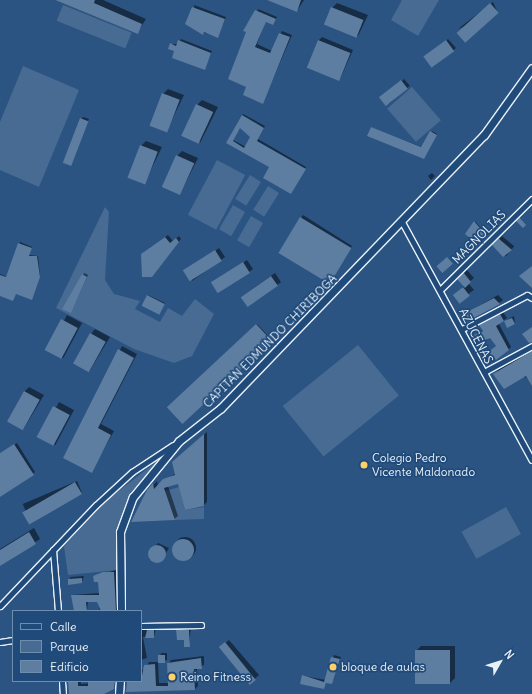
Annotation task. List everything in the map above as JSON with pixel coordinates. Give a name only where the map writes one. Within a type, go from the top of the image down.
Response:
[{"type":"street","name":"CAPITAN EDMUNDO CHIRIBOGA","points":[[0,606],[52,550],[132,472],[179,441],[221,408],[402,222],[484,135],[531,70]]},
{"type":"street","name":"MAGNOLIAS","points":[[440,290],[532,199]]},
{"type":"street","name":"AZUCENAS","points":[[402,222],[462,329],[484,372],[529,447],[532,460]]},
{"type":"street","points":[[462,329],[527,295],[532,298]]},
{"type":"street","points":[[484,372],[532,346]]},
{"type":"street","points":[[121,610],[120,532],[125,511],[179,441]]},
{"type":"street","points":[[52,550],[58,610]]},
{"type":"street","points":[[142,626],[201,625]]},
{"type":"street","points":[[0,642],[12,640]]},
{"type":"street","points":[[62,682],[63,694]]},
{"type":"street","points":[[115,694],[120,684]]},
{"type":"street","points":[[119,694],[120,684]]},
{"type":"green space","points":[[402,0],[439,0],[418,36],[391,20]]},
{"type":"green space","points":[[63,5],[132,33],[125,48],[57,21]]},
{"type":"green space","points":[[23,66],[79,90],[39,187],[0,170],[0,122]]},
{"type":"green space","points":[[412,87],[441,120],[416,142],[387,109]]},
{"type":"green space","points":[[217,160],[245,175],[216,230],[188,215]]},
{"type":"green space","points":[[250,175],[261,182],[246,206],[235,199]]},
{"type":"green space","points":[[268,186],[279,193],[264,217],[253,210]]},
{"type":"green space","points":[[233,205],[245,212],[231,236],[219,229]]},
{"type":"green space","points":[[105,207],[109,212],[105,280],[114,294],[140,301],[135,309],[160,322],[168,308],[182,316],[195,299],[214,314],[192,356],[174,363],[134,349],[56,308]]},
{"type":"green space","points":[[251,216],[263,223],[249,247],[237,240]]},
{"type":"green space","points":[[358,345],[399,396],[324,457],[283,406]]},
{"type":"green space","points":[[164,456],[130,493],[123,511],[117,570],[68,575],[64,546],[108,499]]},
{"type":"green space","points":[[179,487],[185,510],[204,507],[204,519],[175,520],[165,491]]},
{"type":"green space","points":[[506,507],[521,534],[476,559],[461,532]]},
{"type":"building","points":[[55,0],[95,0],[94,3],[142,24],[138,34]]},
{"type":"building","points":[[267,0],[301,0],[297,12]]},
{"type":"building","points":[[490,3],[499,13],[465,43],[457,33]]},
{"type":"building","points":[[192,7],[225,19],[218,38],[204,32],[203,35],[185,24]]},
{"type":"building","points":[[331,7],[363,20],[356,38],[324,25]]},
{"type":"building","points":[[255,10],[276,19],[273,25],[266,22],[255,47],[270,53],[279,33],[290,37],[263,104],[243,95],[246,87],[228,79],[246,32],[243,31]]},
{"type":"building","points":[[178,40],[211,53],[205,70],[172,58],[174,51],[168,49],[170,43],[176,46]]},
{"type":"building","points":[[318,40],[350,53],[339,81],[307,68]]},
{"type":"building","points":[[446,40],[454,51],[432,68],[423,56]]},
{"type":"building","points":[[401,80],[408,89],[386,106],[379,97]]},
{"type":"building","points":[[162,93],[180,100],[167,132],[149,126]]},
{"type":"building","points":[[196,104],[213,112],[198,144],[181,136]]},
{"type":"building","points":[[242,115],[264,128],[257,141],[306,169],[291,194],[263,178],[269,167],[226,143]],"holes":[[[240,128],[250,137],[244,148],[233,141]]]},
{"type":"building","points":[[80,118],[88,121],[71,166],[63,163]]},
{"type":"building","points":[[371,127],[421,147],[430,131],[437,135],[424,159],[367,136]]},
{"type":"building","points":[[140,145],[158,152],[145,184],[127,178]]},
{"type":"building","points":[[176,155],[194,163],[180,195],[162,187]]},
{"type":"building","points":[[300,217],[351,248],[330,284],[278,253]]},
{"type":"building","points":[[519,217],[526,225],[523,228],[516,221]]},
{"type":"building","points":[[474,221],[485,234],[475,243],[465,234]]},
{"type":"building","points":[[165,237],[170,243],[176,238],[179,242],[152,277],[142,277],[141,254]]},
{"type":"building","points":[[498,238],[512,250],[503,257],[492,245]]},
{"type":"building","points":[[18,243],[32,248],[29,256],[37,256],[40,277],[32,300],[16,294],[13,301],[0,296],[0,275],[6,277]]},
{"type":"building","points":[[215,250],[222,261],[190,281],[183,270]]},
{"type":"building","points":[[447,257],[453,264],[442,273],[436,266]]},
{"type":"building","points":[[243,262],[250,273],[218,293],[211,282]]},
{"type":"building","points":[[532,266],[532,288],[519,276]]},
{"type":"building","points":[[463,272],[471,282],[465,288],[457,279]]},
{"type":"building","points":[[82,274],[87,277],[71,313],[62,309]]},
{"type":"building","points":[[271,276],[278,286],[248,307],[241,297]]},
{"type":"building","points":[[463,287],[470,296],[460,304],[453,295]]},
{"type":"building","points":[[147,295],[165,304],[159,315],[142,306]]},
{"type":"building","points":[[494,298],[500,304],[466,322],[461,315]]},
{"type":"building","points":[[500,314],[504,321],[496,326],[509,350],[496,360],[488,352],[496,346],[490,338],[479,344],[474,335],[483,331],[479,325]]},
{"type":"building","points":[[512,318],[515,324],[507,328],[504,321]]},
{"type":"building","points":[[61,319],[78,328],[61,359],[45,350]]},
{"type":"building","points":[[256,324],[272,341],[182,424],[167,407]]},
{"type":"building","points":[[532,327],[532,342],[529,343],[522,334]]},
{"type":"building","points":[[90,333],[106,342],[89,372],[73,364]]},
{"type":"building","points":[[118,349],[134,358],[98,428],[111,435],[92,473],[63,458]]},
{"type":"building","points":[[532,351],[532,386],[526,376],[504,389],[493,374]]},
{"type":"building","points":[[24,391],[40,400],[23,430],[7,422]]},
{"type":"building","points":[[53,406],[70,415],[53,446],[37,437]]},
{"type":"building","points":[[204,434],[204,506],[185,510],[178,484],[164,488],[175,520],[131,522],[147,490],[153,483],[154,489],[163,479],[175,475],[172,462]]},
{"type":"building","points":[[14,444],[34,475],[0,497],[0,453]]},
{"type":"building","points":[[75,482],[82,494],[29,525],[22,512]]},
{"type":"building","points":[[29,532],[36,544],[0,566],[0,550]]},
{"type":"building","points":[[179,539],[187,539],[194,546],[194,554],[187,561],[179,561],[172,554],[172,546]]},
{"type":"building","points":[[157,545],[163,548],[166,554],[163,560],[157,563],[151,560],[148,554],[151,548]]},
{"type":"building","points":[[103,572],[114,572],[116,610],[101,610],[97,602],[86,602],[87,610],[74,610],[71,595],[99,595],[98,582],[94,582],[93,576]]},
{"type":"building","points":[[82,578],[82,583],[68,585],[68,579]]},
{"type":"building","points":[[176,629],[189,630],[190,647],[184,647],[184,640],[177,640]]},
{"type":"building","points":[[147,630],[154,630],[154,638],[145,638]]},
{"type":"building","points":[[225,642],[256,680],[250,685],[219,647]]},
{"type":"building","points":[[415,650],[450,650],[450,684],[415,684]]},
{"type":"building","points":[[158,655],[165,655],[165,663],[158,663]]},
{"type":"building","name":"bloque de aulas","points":[[331,657],[340,659],[332,684],[326,683],[324,689],[300,684],[302,675],[324,682]]},
{"type":"building","points":[[201,658],[202,669],[194,669],[195,690],[126,692],[127,682],[142,682],[144,665],[155,664],[156,686],[168,686],[167,663]]},
{"type":"building","points":[[68,682],[78,682],[78,686],[88,686],[88,682],[115,682],[114,689],[104,694],[69,694]]},
{"type":"place","name":"Colegio Pedro Vicente Maldonado","points":[[364,465]]},
{"type":"place","name":"bloque de aulas","points":[[333,667]]},
{"type":"place","name":"Reino Fitness","points":[[172,677]]}]
